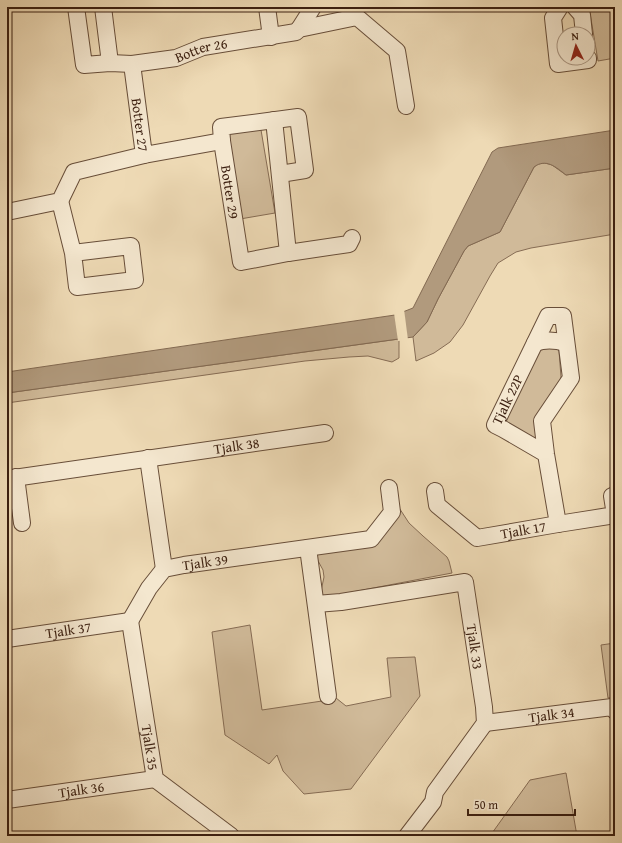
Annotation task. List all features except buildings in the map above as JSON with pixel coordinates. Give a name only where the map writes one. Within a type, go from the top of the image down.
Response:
[{"type":"street","points":[[76,7],[84,65],[110,62],[132,64]]},
{"type":"street","points":[[103,7],[110,62]]},
{"type":"street","points":[[267,7],[271,36]]},
{"type":"street","points":[[299,29],[312,7]]},
{"type":"street","points":[[556,46],[553,18],[560,7]]},
{"type":"street","points":[[575,7],[582,15],[583,26]]},
{"type":"street","name":"Botter 26","points":[[132,64],[176,58],[203,47],[296,32],[299,29],[357,17],[397,51],[406,106]]},
{"type":"street","name":"Botter 27","points":[[132,64],[144,155],[222,141]]},
{"type":"street","name":"Botter 29","points":[[280,174],[306,170],[298,118],[221,127],[241,262],[349,244],[352,238]]},
{"type":"street","points":[[274,120],[288,253]]},
{"type":"street","points":[[73,253],[60,201],[74,172],[144,155]]},
{"type":"street","points":[[7,212],[60,201]]},
{"type":"street","name":"Tjalk 22P","points":[[546,454],[495,425],[548,316],[563,316],[571,378],[542,421],[558,524]]},
{"type":"street","points":[[535,343],[542,340],[556,340],[566,343]]},
{"type":"street","name":"Tjalk 38","points":[[22,523],[11,478],[324,433]]},
{"type":"street","points":[[148,458],[164,569]]},
{"type":"street","name":"Tjalk 39","points":[[130,621],[149,588],[164,569],[371,539],[392,512],[389,488]]},
{"type":"street","name":"Tjalk 17","points":[[435,491],[437,505],[477,538],[615,516],[612,496],[615,496]]},
{"type":"street","points":[[308,548],[328,696]]},
{"type":"street","name":"Tjalk 33","points":[[316,604],[341,602],[465,582],[484,707],[485,723]]},
{"type":"street","name":"Tjalk 37","points":[[7,640],[130,621]]},
{"type":"street","name":"Tjalk 35","points":[[130,621],[155,779],[231,836]]},
{"type":"street","name":"Tjalk 34","points":[[485,723],[612,707],[615,711]]},
{"type":"street","points":[[406,836],[433,802],[435,792],[485,723]]},
{"type":"street","name":"Tjalk 36","points":[[7,800],[155,779]]},
{"type":"shaded area","points":[[589,7],[615,7],[615,58],[598,61],[596,49],[596,26],[592,26]]},
{"type":"shaded area","points":[[260,124],[275,213],[240,219],[228,130]]},
{"type":"shaded area","points":[[615,130],[615,168],[566,175],[547,163],[538,164],[534,167],[500,232],[468,246],[438,299],[427,322],[413,337],[7,393],[7,372],[395,315],[413,308],[492,152],[498,148]]},
{"type":"shaded area","points":[[545,163],[552,165],[566,175],[615,168],[615,234],[531,248],[516,252],[498,263],[463,325],[450,342],[434,353],[416,361],[413,337],[427,322],[464,251],[468,246],[500,232],[534,167],[538,164]]},
{"type":"shaded area","points":[[399,339],[399,358],[392,362],[368,356],[305,361],[7,403],[7,393]]},
{"type":"shaded area","points":[[557,348],[559,351],[561,377],[560,381],[535,418],[538,437],[535,439],[502,422],[539,349]]},
{"type":"shaded area","points":[[394,500],[409,523],[447,557],[452,573],[321,598],[324,577],[323,570],[317,559],[315,550],[372,539]]},
{"type":"shaded area","points":[[250,625],[262,710],[322,701],[322,697],[336,698],[346,706],[391,697],[387,658],[415,657],[420,696],[351,789],[304,794],[283,771],[277,755],[269,764],[225,735],[212,632]]},
{"type":"shaded area","points":[[615,643],[615,697],[608,698],[601,645]]},
{"type":"shaded area","points":[[566,773],[577,836],[490,836],[530,780]]},
{"type":"pier","points":[[404,309],[408,340],[398,341],[394,313]]}]
